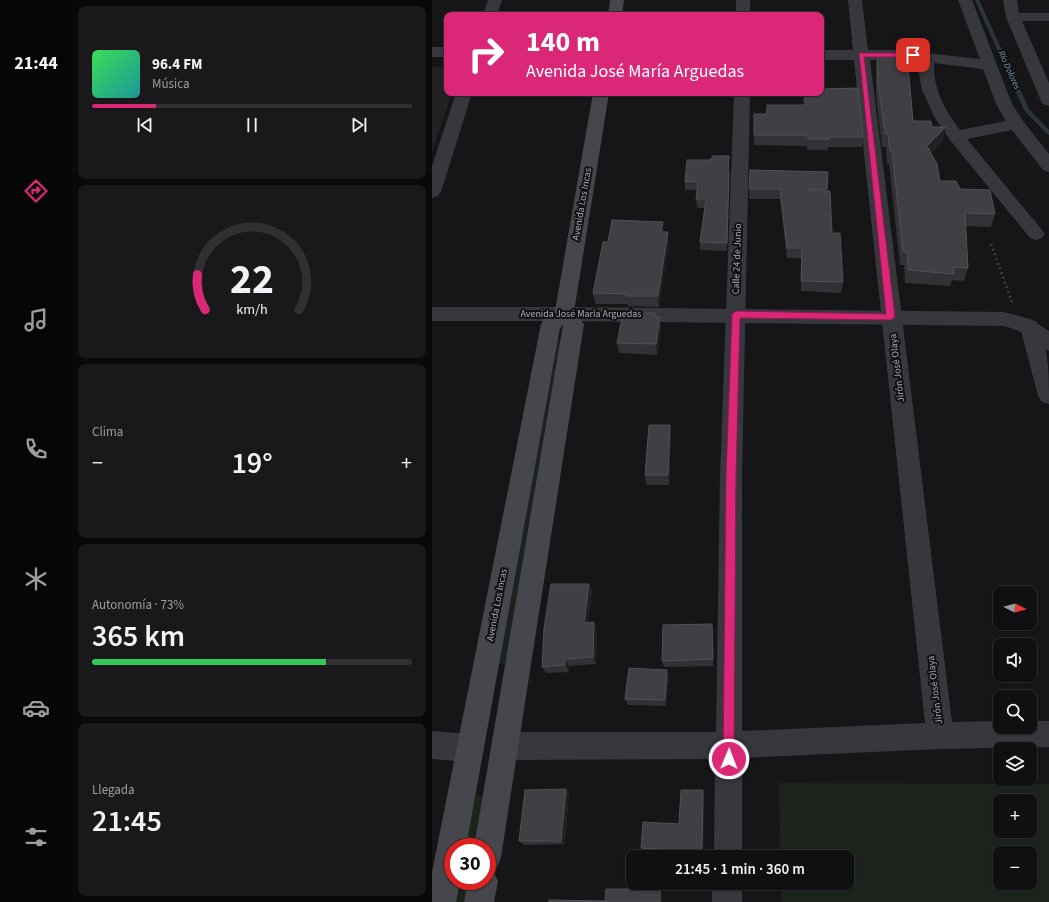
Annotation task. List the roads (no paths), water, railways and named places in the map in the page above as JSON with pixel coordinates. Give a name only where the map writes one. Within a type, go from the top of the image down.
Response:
[{"type":"main road","points":[[615,12],[617,0]]},
{"type":"main road","name":"Avenida Los Incas","points":[[441,902],[550,324],[564,314],[600,96]]},
{"type":"main road","points":[[490,838],[574,324],[564,314]]},
{"type":"main road","points":[[480,902],[482,890]]},
{"type":"street","points":[[743,0],[743,12]]},
{"type":"street","name":"Jirón José Olaya","points":[[855,0],[940,736]]},
{"type":"street","points":[[964,0],[1004,104],[1016,124],[1049,166]]},
{"type":"street","points":[[1010,0],[1013,17],[1049,101]]},
{"type":"street","points":[[1013,17],[1049,17]]},
{"type":"street","points":[[432,52],[444,52]]},
{"type":"street","points":[[824,54],[913,55]]},
{"type":"street","points":[[989,65],[926,58],[925,68],[930,96],[944,121],[1036,234]]},
{"type":"street","points":[[432,192],[463,96]]},
{"type":"street","name":"Calle 24 de Junio","points":[[728,850],[731,476],[742,96]]},
{"type":"street","points":[[956,136],[1016,124]]},
{"type":"street","name":"Avenida José María Arguedas","points":[[432,314],[736,314],[988,318],[1004,319],[1024,325]]},
{"type":"street","points":[[1024,325],[1043,336],[1049,343]]},
{"type":"street","points":[[1024,325],[1049,396]]},
{"type":"street","points":[[505,746],[729,745],[940,736],[1049,734]]},
{"type":"street","points":[[432,745],[470,748]]},
{"type":"street","points":[[727,890],[727,902]]},
{"type":"waterway","name":"Río Dolores","points":[[977,0],[1027,110],[1049,133]]}]
